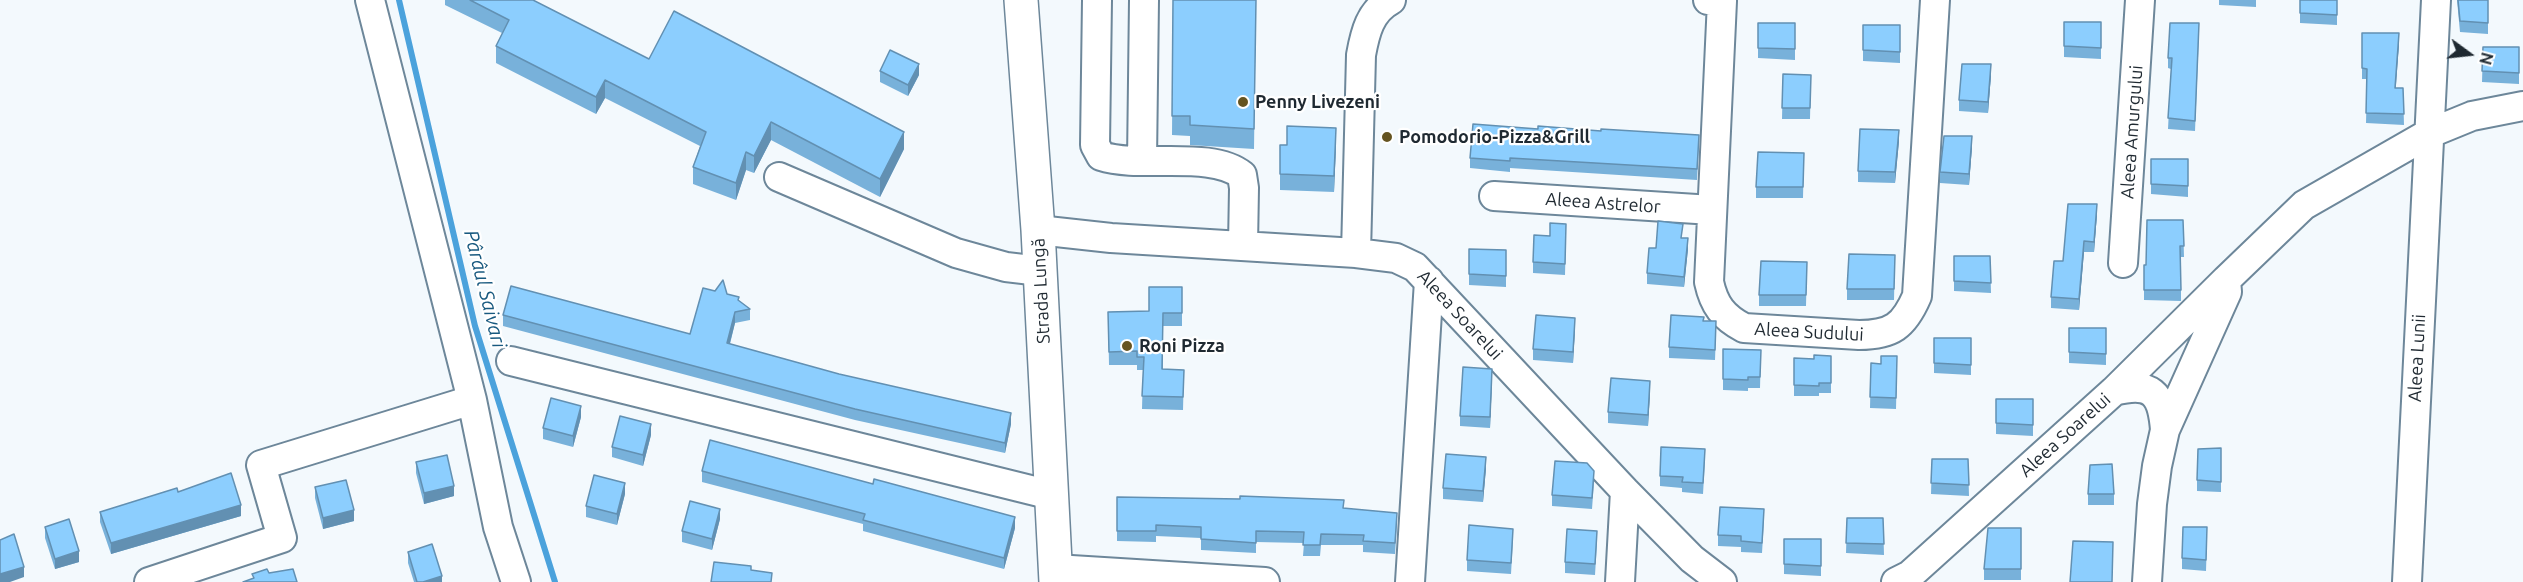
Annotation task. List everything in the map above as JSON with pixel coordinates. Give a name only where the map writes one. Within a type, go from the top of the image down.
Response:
[{"type":"main road","name":"Strada Lungă","points":[[1021,0],[1038,230],[1055,576]]},
{"type":"street","points":[[370,0],[471,400],[498,526],[516,582]]},
{"type":"street","points":[[1096,0],[1095,145],[1101,156],[1142,161],[1217,163],[1232,167],[1242,175],[1244,188],[1243,246]]},
{"type":"street","points":[[1142,161],[1144,0]]},
{"type":"street","points":[[1356,253],[1361,55],[1364,35],[1372,18],[1383,5],[1391,0]]},
{"type":"street","name":"Aleea Sudului","points":[[1708,0],[1722,0],[1709,282],[1712,298],[1719,310],[1730,321],[1744,328],[1859,335],[1876,335],[1890,331],[1902,323],[1917,296],[1935,0]]},
{"type":"street","name":"Aleea Amurgului","points":[[2123,263],[2140,0]]},
{"type":"street","points":[[2428,134],[2436,0]]},
{"type":"street","name":"Aleea Soarelui","points":[[1896,582],[1910,575],[2114,391],[2304,205],[2428,134],[2472,116],[2523,106]]},
{"type":"street","name":"Aleea Lunii","points":[[2407,582],[2428,134]]},
{"type":"street","points":[[779,177],[956,254],[1006,267],[1040,271]]},
{"type":"street","name":"Aleea Astrelor","points":[[1494,196],[1712,210]]},
{"type":"street","name":"Aleea Soarelui","points":[[1038,230],[1111,238],[1356,253],[1396,258],[1415,267],[1625,491],[1692,559],[1722,582]]},
{"type":"street","points":[[2147,582],[2152,504],[2165,430],[2225,297],[2228,286],[2226,280]]},
{"type":"street","points":[[1410,582],[1429,281]]},
{"type":"street","points":[[511,361],[1051,495]]},
{"type":"street","points":[[2114,391],[2135,386],[2153,393],[2163,407],[2165,430]]},
{"type":"street","points":[[149,582],[282,538],[261,465],[471,400]]},
{"type":"street","points":[[1620,582],[1625,491]]},
{"type":"street","points":[[1055,576],[1265,582]]},
{"type":"building","points":[[470,0],[533,0],[649,59],[674,11],[904,132],[880,179],[771,122],[754,156],[746,152],[736,183],[693,167],[706,132],[605,80],[596,97],[496,46],[509,20]]},
{"type":"building","points":[[1173,0],[1256,0],[1254,129],[1190,125],[1190,116],[1172,116]]},
{"type":"building","points":[[2300,0],[2337,0],[2337,15],[2300,13]]},
{"type":"building","points":[[2458,0],[2488,0],[2488,23],[2460,21]]},
{"type":"building","points":[[2064,22],[2101,22],[2101,48],[2064,46]]},
{"type":"building","points":[[1758,23],[1795,23],[1795,49],[1758,48]]},
{"type":"building","points":[[2170,23],[2199,23],[2195,121],[2168,118],[2172,58],[2168,58]]},
{"type":"building","points":[[1863,25],[1900,25],[1900,52],[1863,50]]},
{"type":"building","points":[[2362,33],[2399,33],[2395,88],[2403,88],[2404,114],[2366,113],[2367,69],[2362,68]]},
{"type":"building","points":[[2483,47],[2519,47],[2519,73],[2482,71]]},
{"type":"building","points":[[890,50],[919,64],[908,85],[880,71]]},
{"type":"building","points":[[1962,64],[1991,64],[1988,102],[1959,100]]},
{"type":"building","points":[[1783,74],[1811,75],[1810,108],[1782,108]]},
{"type":"building","points":[[1473,124],[1538,129],[1538,126],[1699,135],[1697,169],[1510,158],[1510,161],[1470,158]]},
{"type":"building","points":[[1287,126],[1336,128],[1334,176],[1280,174],[1280,145],[1287,145]]},
{"type":"building","points":[[1860,129],[1899,130],[1895,172],[1858,171]]},
{"type":"building","points":[[1944,136],[1972,136],[1969,174],[1940,172]]},
{"type":"building","points":[[1758,152],[1804,153],[1803,187],[1756,187]]},
{"type":"building","points":[[2151,159],[2188,159],[2188,186],[2151,184]]},
{"type":"building","points":[[2068,204],[2097,204],[2094,242],[2084,241],[2079,299],[2051,297],[2054,261],[2063,261]]},
{"type":"building","points":[[2147,220],[2183,220],[2184,246],[2180,246],[2181,290],[2144,290]]},
{"type":"building","points":[[1658,221],[1683,224],[1681,238],[1688,238],[1684,277],[1647,273],[1649,248],[1656,248]]},
{"type":"building","points":[[1550,223],[1566,224],[1565,264],[1533,262],[1534,235],[1550,236]]},
{"type":"building","points":[[1469,249],[1506,250],[1506,276],[1469,274]]},
{"type":"building","points":[[1849,254],[1895,255],[1894,289],[1847,289]]},
{"type":"building","points":[[1954,256],[1990,256],[1991,283],[1954,281]]},
{"type":"building","points":[[1761,261],[1807,262],[1806,295],[1759,295]]},
{"type":"building","points":[[723,280],[727,294],[739,297],[738,300],[750,309],[735,312],[727,343],[839,374],[1011,413],[1005,443],[855,409],[503,315],[511,286],[690,334],[703,288],[715,291]]},
{"type":"building","points":[[1149,287],[1182,287],[1182,313],[1163,313],[1162,369],[1184,370],[1183,397],[1142,396],[1144,357],[1137,357],[1137,351],[1109,352],[1108,312],[1149,311]]},
{"type":"building","points":[[1536,315],[1575,318],[1573,352],[1533,349]]},
{"type":"building","points":[[1671,315],[1704,317],[1703,321],[1716,321],[1715,350],[1669,347]]},
{"type":"building","points":[[2069,328],[2106,328],[2106,354],[2069,352]]},
{"type":"building","points":[[1934,338],[1971,338],[1971,365],[1934,363]]},
{"type":"building","points":[[1723,349],[1761,350],[1760,377],[1748,377],[1748,380],[1723,379]]},
{"type":"building","points":[[1814,355],[1831,356],[1831,383],[1819,383],[1819,386],[1794,385],[1794,358],[1814,359]]},
{"type":"building","points":[[1881,356],[1897,356],[1896,398],[1870,397],[1871,363],[1881,364]]},
{"type":"building","points":[[1463,367],[1492,369],[1490,417],[1460,416]]},
{"type":"building","points":[[1611,378],[1650,381],[1648,415],[1608,412]]},
{"type":"building","points":[[551,398],[581,406],[573,436],[543,428]]},
{"type":"building","points":[[1996,399],[2033,399],[2033,425],[1996,423]]},
{"type":"building","points":[[620,416],[651,424],[643,455],[612,447]]},
{"type":"building","points":[[710,440],[873,484],[874,479],[1015,517],[1004,558],[863,520],[865,514],[702,471]]},
{"type":"building","points":[[1661,447],[1705,449],[1703,483],[1682,482],[1683,477],[1660,476]]},
{"type":"building","points":[[2221,448],[2221,482],[2197,480],[2198,449]]},
{"type":"building","points":[[1446,454],[1486,457],[1483,491],[1443,488]]},
{"type":"building","points":[[447,455],[454,486],[424,493],[416,462]]},
{"type":"building","points":[[1932,459],[1968,459],[1969,485],[1931,483]]},
{"type":"building","points":[[1555,461],[1587,463],[1594,471],[1592,498],[1552,495]]},
{"type":"building","points":[[2112,464],[2114,494],[2088,494],[2090,465]]},
{"type":"building","points":[[231,473],[241,505],[111,543],[100,512],[177,488],[178,492]]},
{"type":"building","points":[[594,475],[625,483],[617,514],[586,506]]},
{"type":"building","points":[[346,480],[354,510],[323,518],[315,487]]},
{"type":"building","points":[[1240,496],[1344,500],[1343,508],[1397,513],[1395,543],[1363,541],[1364,535],[1321,534],[1320,545],[1303,545],[1304,532],[1256,531],[1256,543],[1201,539],[1201,527],[1156,525],[1156,531],[1117,531],[1117,497],[1240,499]]},
{"type":"building","points":[[690,501],[720,509],[712,539],[682,531]]},
{"type":"building","points":[[1720,507],[1764,509],[1762,543],[1741,541],[1741,536],[1718,535]]},
{"type":"building","points":[[1847,518],[1883,518],[1884,544],[1846,543]]},
{"type":"building","points":[[69,519],[79,551],[55,559],[45,527]]},
{"type":"building","points":[[1469,525],[1513,529],[1511,563],[1467,560]]},
{"type":"building","points":[[2183,527],[2207,527],[2206,560],[2182,558]]},
{"type":"building","points":[[1988,528],[2021,528],[2021,569],[1984,569]]},
{"type":"building","points":[[1567,529],[1597,531],[1595,564],[1565,562]]},
{"type":"building","points":[[14,534],[24,567],[0,574],[0,540]]},
{"type":"building","points":[[1784,539],[1821,539],[1821,566],[1784,564]]},
{"type":"building","points":[[2073,541],[2113,542],[2112,582],[2070,582]]},
{"type":"building","points":[[432,544],[442,576],[417,582],[408,552]]},
{"type":"building","points":[[714,562],[751,566],[751,570],[772,573],[771,582],[711,582]]},
{"type":"building","points":[[267,569],[269,573],[293,569],[297,582],[243,582],[254,578],[252,574]]},
{"type":"waterway","name":"Pârâul Saivari","points":[[399,0],[475,326],[555,582]]},
{"type":"place","name":"Penny Livezeni","points":[[1243,102]]},
{"type":"place","name":"Pomodorio-Pizza&Grill","points":[[1387,137]]},
{"type":"place","name":"Roni Pizza","points":[[1127,346]]}]
